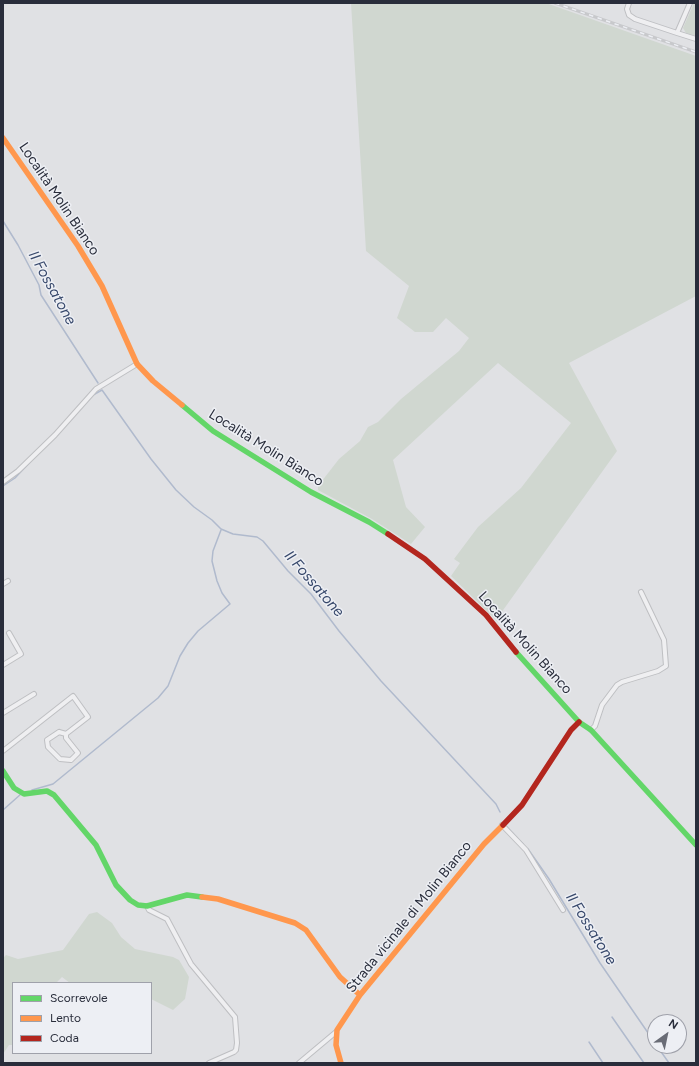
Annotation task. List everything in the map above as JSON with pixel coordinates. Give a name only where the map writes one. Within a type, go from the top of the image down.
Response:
[{"type":"street","points":[[629,3],[627,9],[629,15],[635,19],[696,39]]},
{"type":"street","points":[[676,33],[690,3]]},
{"type":"street","name":"Località Molin Bianco","points":[[3,138],[78,246],[102,286],[138,364],[153,381],[213,431],[311,492],[369,522],[425,559],[497,627],[522,659],[579,722],[591,730],[696,845]]},
{"type":"street","points":[[3,482],[18,471],[55,435],[96,389],[138,364]]},
{"type":"street","points":[[3,584],[8,581]]},
{"type":"street","points":[[591,730],[595,726],[602,705],[617,685],[663,669],[666,666],[664,640],[641,592]]},
{"type":"street","points":[[3,665],[21,654],[9,633]]},
{"type":"street","points":[[3,713],[34,694]]},
{"type":"street","points":[[3,751],[73,696],[88,717],[66,734]]},
{"type":"street","name":"Strada vicinale di Molin Bianco","points":[[337,1030],[360,995],[459,873],[502,824],[522,804],[571,730],[579,722]]},
{"type":"street","points":[[59,732],[66,734],[66,738],[78,753],[71,760],[60,759],[48,747],[47,740],[59,732]]},
{"type":"street","points":[[3,770],[14,788],[24,794],[47,791],[54,795],[96,845],[116,885],[130,900],[138,905],[147,906],[187,895],[218,899],[295,923],[306,930],[340,977],[360,995]]},
{"type":"street","points":[[502,824],[526,850],[563,910]]},
{"type":"street","points":[[147,906],[152,912],[167,919],[191,964],[235,1017],[237,1043],[236,1050],[209,1063]]},
{"type":"street","points":[[299,1063],[337,1030]]},
{"type":"street","points":[[337,1030],[336,1045],[341,1063]]},
{"type":"shaded area","points":[[351,3],[546,3],[696,56],[696,296],[569,363],[617,451],[501,613],[498,622],[451,576],[460,563],[454,559],[478,527],[521,488],[571,423],[498,363],[393,460],[406,507],[425,527],[411,544],[372,519],[318,490],[318,486],[339,459],[360,441],[368,427],[378,422],[401,399],[459,351],[469,338],[446,318],[433,332],[415,332],[397,318],[409,286],[366,251]]},
{"type":"shaded area","points":[[694,3],[696,3],[696,36],[686,33],[683,28]]},
{"type":"shaded area","points":[[97,912],[112,923],[121,937],[135,949],[173,957],[179,960],[189,977],[185,999],[173,1010],[152,1000],[152,982],[69,982],[62,977],[57,982],[12,982],[12,1045],[9,1045],[3,1054],[3,958],[6,955],[18,959],[63,950],[89,914]]},
{"type":"waterway","name":"Il Fossatone","points":[[3,221],[18,245],[39,285],[41,295],[98,383]]},
{"type":"waterway","name":"Il Fossatone","points":[[93,395],[102,390],[151,459],[176,490],[194,507],[212,520],[221,529],[233,534],[257,537],[263,541],[288,571],[311,594],[339,631],[381,681],[496,804],[500,812]]},
{"type":"waterway","points":[[3,486],[15,478],[30,462]]},
{"type":"waterway","points":[[32,790],[53,784],[158,698],[168,686],[180,656],[188,643],[198,631],[230,604],[222,593],[212,561],[213,551],[221,530]]},
{"type":"waterway","points":[[3,810],[21,794]]},
{"type":"waterway","name":"Il Fossatone","points":[[507,827],[523,844]]},
{"type":"waterway","name":"Il Fossatone","points":[[528,849],[549,879],[600,963],[647,1031]]},
{"type":"waterway","points":[[612,1017],[644,1063]]},
{"type":"waterway","points":[[589,1042],[603,1063]]},
{"type":"waterway","name":"Il Fossatone","points":[[663,1054],[669,1063]]},
{"type":"railway","points":[[555,3],[696,52]]},
{"type":"traffic: fast","points":[[182,405],[213,431],[311,492],[369,522],[388,534]]},
{"type":"traffic: fast","points":[[516,652],[579,722],[591,730],[696,845]]},
{"type":"traffic: fast","points":[[3,771],[14,788],[24,794],[47,791],[54,795],[96,845],[116,885],[130,900],[138,905],[147,906],[187,895],[202,897]]},
{"type":"traffic: slow","points":[[3,138],[78,246],[102,286],[137,364],[153,381],[182,405]]},
{"type":"traffic: slow","points":[[341,1063],[336,1045],[337,1030],[360,995],[484,844],[503,825]]},
{"type":"traffic: slow","points":[[202,897],[218,899],[295,923],[306,930],[340,977],[360,995]]},
{"type":"traffic: jam","points":[[388,534],[425,559],[486,615],[516,652]]},
{"type":"traffic: jam","points":[[503,825],[522,805],[571,730],[579,722]]}]
